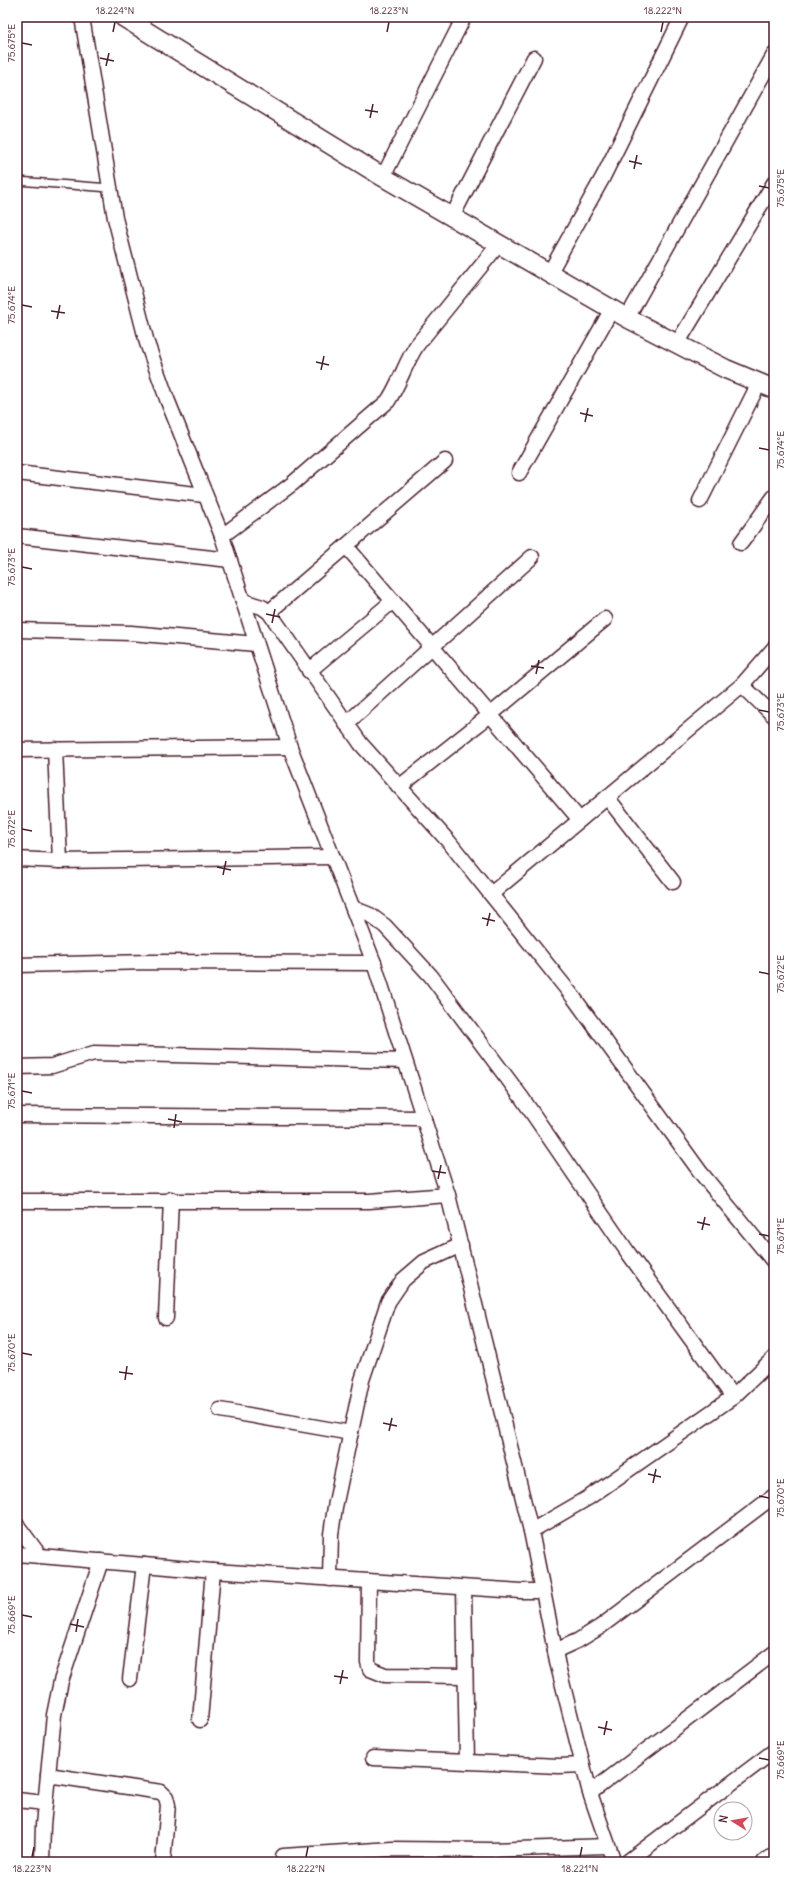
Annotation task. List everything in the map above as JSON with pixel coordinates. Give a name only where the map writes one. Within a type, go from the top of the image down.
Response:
[{"type":"street","points":[[82,17],[115,218],[147,343],[204,495],[222,536],[290,746],[374,963],[448,1195],[531,1531],[555,1651],[583,1765],[590,1793],[614,1862]]},
{"type":"street","points":[[123,17],[383,177],[612,309],[726,369],[767,386],[700,501]]},
{"type":"street","points":[[383,177],[464,17]]},
{"type":"street","points":[[550,272],[603,177],[682,17]]},
{"type":"street","points":[[628,318],[774,55]]},
{"type":"street","points":[[452,217],[534,58]]},
{"type":"street","points":[[677,344],[774,183]]},
{"type":"street","points":[[222,536],[292,484],[388,401],[398,386],[409,357],[417,345],[499,244]]},
{"type":"street","points":[[519,473],[612,309]]},
{"type":"street","points":[[269,612],[445,461]]},
{"type":"street","points":[[17,473],[204,495]]},
{"type":"street","points":[[741,543],[774,497]]},
{"type":"street","points":[[17,536],[230,560]]},
{"type":"street","points":[[346,546],[580,820]]},
{"type":"street","points":[[346,724],[532,557]]},
{"type":"street","points":[[243,601],[262,607],[269,612],[346,724],[374,761],[449,842],[492,894],[574,998],[701,1173],[774,1262]]},
{"type":"street","points":[[309,671],[393,601]]},
{"type":"street","points":[[399,787],[490,715],[605,619]]},
{"type":"street","points":[[17,630],[131,633],[256,644]]},
{"type":"street","points":[[492,894],[742,685],[774,648]]},
{"type":"street","points":[[742,685],[774,716]]},
{"type":"street","points":[[17,750],[290,746]]},
{"type":"street","points":[[55,749],[60,861]]},
{"type":"street","points":[[607,797],[673,882]]},
{"type":"street","points":[[17,859],[60,861],[332,856]]},
{"type":"street","points":[[353,908],[370,915],[385,926],[431,976],[522,1098],[629,1254],[733,1397]]},
{"type":"street","points":[[17,965],[151,962],[374,963]]},
{"type":"street","points":[[17,1067],[52,1066],[94,1053],[406,1061]]},
{"type":"street","points":[[17,1115],[424,1118]]},
{"type":"street","points":[[17,1201],[170,1199],[369,1201],[448,1195]]},
{"type":"street","points":[[166,1318],[170,1199]]},
{"type":"street","points":[[330,1579],[331,1534],[335,1507],[362,1380],[388,1302],[403,1280],[424,1262],[461,1245]]},
{"type":"street","points":[[531,1531],[588,1498],[733,1397],[774,1358]]},
{"type":"street","points":[[220,1410],[351,1433]]},
{"type":"street","points":[[555,1651],[579,1640],[600,1627],[774,1496]]},
{"type":"street","points":[[17,1524],[40,1556]]},
{"type":"street","points":[[17,1554],[213,1571],[464,1588],[543,1591]]},
{"type":"street","points":[[42,1862],[45,1803],[54,1715],[61,1681],[101,1561]]},
{"type":"street","points":[[130,1679],[144,1565]]},
{"type":"street","points":[[200,1720],[213,1571]]},
{"type":"street","points":[[369,1581],[368,1662],[370,1670],[385,1675],[465,1676]]},
{"type":"street","points":[[464,1588],[467,1762]]},
{"type":"street","points":[[590,1793],[774,1654]]},
{"type":"street","points":[[626,1862],[774,1751]]},
{"type":"street","points":[[373,1758],[559,1766],[583,1765]]},
{"type":"street","points":[[48,1775],[161,1792],[166,1797],[168,1805],[162,1862]]},
{"type":"street","points":[[17,1800],[45,1803]]},
{"type":"street","points":[[283,1856],[392,1849],[491,1850],[608,1846]]},
{"type":"street","points":[[424,1862],[432,1849]]},
{"type":"street","points":[[764,1862],[774,1855]]},
{"type":"lane","points":[[17,181],[110,188]]}]
